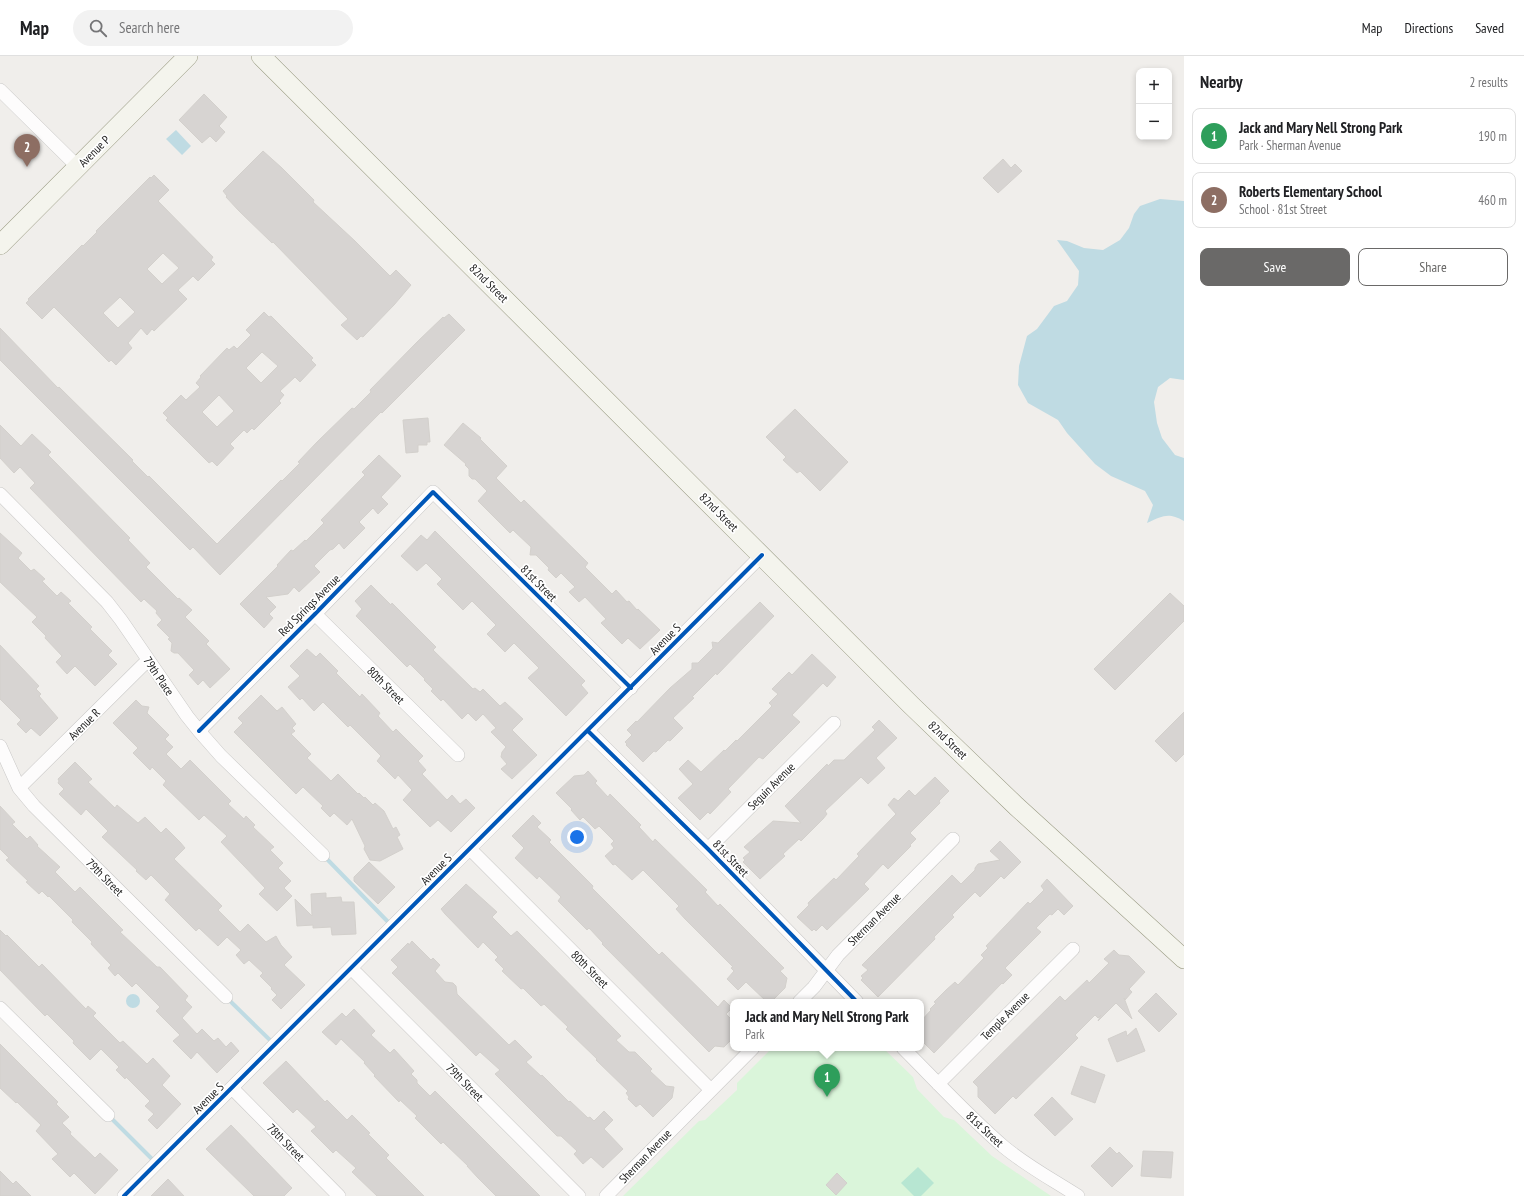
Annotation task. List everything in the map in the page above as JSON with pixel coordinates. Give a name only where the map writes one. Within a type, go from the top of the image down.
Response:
[{"type":"main road","name":"Avenue P","points":[[0,245],[188,56]]},
{"type":"main road","name":"82nd Street","points":[[261,56],[911,704],[977,768],[1184,959]]},
{"type":"street","points":[[0,90],[78,167]]},
{"type":"street","name":"Red Springs Avenue","points":[[199,731],[315,614],[432,492]]},
{"type":"street","name":"81st Street","points":[[432,492],[631,688]]},
{"type":"street","name":"79th Place","points":[[0,494],[107,602],[187,716],[221,756],[323,855]]},
{"type":"street","name":"Avenue S","points":[[124,1196],[762,555]]},
{"type":"street","name":"80th Street","points":[[315,614],[458,755]]},
{"type":"street","name":"Avenue R","points":[[19,788],[148,660]]},
{"type":"street","name":"Seguin Avenue","points":[[708,849],[834,723]]},
{"type":"street","name":"81st Street","points":[[588,731],[708,849],[854,999]]},
{"type":"street","name":"79th Street","points":[[0,746],[19,788],[39,812],[226,998]]},
{"type":"street","name":"Sherman Avenue","points":[[802,999],[814,987],[838,955],[953,839]]},
{"type":"street","name":"80th Street","points":[[470,849],[711,1090]]},
{"type":"street","name":"Temple Avenue","points":[[938,1084],[1073,949]]},
{"type":"street","name":"79th Street","points":[[351,968],[579,1196]]},
{"type":"street","points":[[0,1008],[108,1114]]},
{"type":"street","name":"Sherman Avenue","points":[[606,1196],[749,1051]]},
{"type":"street","name":"81st Street","points":[[906,1051],[938,1084],[1005,1147],[1032,1167],[1078,1196]]},
{"type":"street","name":"78th Street","points":[[232,1088],[339,1196]]},
{"type":"green space","points":[[769,1051],[886,1051],[913,1077],[917,1089],[944,1117],[954,1120],[992,1156],[1051,1196],[623,1196],[699,1121],[705,1120],[737,1090],[737,1083]]},
{"type":"green space","points":[[918,1167],[934,1183],[921,1196],[914,1196],[901,1183]]},
{"type":"water","points":[[176,130],[191,146],[182,155],[166,139]]},
{"type":"water","points":[[1160,199],[1184,201],[1184,380],[1170,378],[1158,387],[1154,402],[1157,423],[1162,438],[1175,455],[1184,458],[1184,521],[1178,518],[1166,516],[1157,518],[1147,523],[1153,505],[1145,491],[1111,476],[1095,464],[1067,433],[1058,420],[1028,403],[1018,385],[1019,366],[1027,336],[1037,329],[1054,306],[1067,301],[1078,285],[1079,271],[1057,240],[1067,241],[1084,248],[1103,250],[1120,240],[1129,228],[1134,214],[1140,206]]},
{"type":"water","points":[[133,994],[138,996],[140,1001],[138,1006],[133,1008],[128,1006],[126,1001],[128,996]]},
{"type":"building","points":[[204,94],[227,117],[219,126],[225,132],[216,142],[210,136],[202,143],[179,120]]},
{"type":"building","points":[[263,151],[314,200],[313,202],[390,276],[396,270],[411,285],[363,337],[361,336],[357,340],[341,325],[348,319],[273,242],[272,243],[226,197],[227,196],[223,191]]},
{"type":"building","points":[[1003,159],[1011,168],[1015,164],[1022,171],[998,193],[983,178]]},
{"type":"building","points":[[154,175],[169,190],[158,201],[213,257],[211,260],[215,264],[198,281],[193,276],[178,290],[187,299],[154,331],[152,329],[147,335],[141,328],[128,343],[132,348],[116,365],[111,360],[109,362],[54,307],[42,319],[26,303],[29,300],[28,299],[97,232],[96,231],[150,177],[151,178]],"holes":[[[163,253],[179,268],[162,284],[147,269]],[[120,297],[135,312],[118,328],[103,313]]]},
{"type":"building","points":[[264,312],[269,317],[271,316],[313,358],[311,360],[316,365],[300,382],[295,377],[280,391],[284,395],[279,401],[281,403],[254,430],[252,428],[247,433],[244,430],[230,444],[234,448],[217,466],[212,461],[209,463],[166,420],[168,418],[163,413],[181,395],[186,400],[200,387],[196,383],[201,377],[200,376],[227,348],[229,350],[234,346],[237,349],[251,335],[246,330]],"holes":[[[262,352],[278,366],[261,383],[246,368]],[[219,395],[234,411],[217,427],[202,412]]]},
{"type":"building","points":[[449,314],[465,330],[382,413],[381,412],[220,575],[193,547],[190,550],[0,360],[0,328],[58,388],[59,387],[217,544],[300,463],[298,462],[317,442],[371,392],[370,390],[417,342],[443,317],[444,318]]},
{"type":"building","points":[[795,409],[848,462],[820,491],[800,471],[797,473],[783,460],[786,457],[766,437]]},
{"type":"building","points":[[428,418],[430,442],[427,442],[427,445],[418,445],[418,452],[406,453],[403,420]]},
{"type":"building","points":[[463,423],[481,438],[480,439],[507,466],[496,478],[521,503],[524,500],[588,563],[585,567],[612,594],[616,590],[627,602],[629,601],[660,630],[640,649],[628,638],[622,644],[601,623],[606,619],[585,597],[579,602],[569,592],[575,587],[561,573],[556,578],[548,570],[549,568],[536,555],[530,555],[531,547],[513,530],[510,533],[478,501],[487,491],[475,479],[472,479],[469,476],[469,469],[465,465],[466,464],[444,445]]},
{"type":"building","points":[[0,425],[21,446],[32,434],[51,452],[48,455],[130,538],[128,540],[150,563],[146,567],[178,599],[179,598],[192,610],[185,617],[209,641],[206,644],[230,669],[210,688],[203,680],[198,685],[189,675],[194,670],[178,653],[171,651],[172,643],[168,639],[170,638],[157,625],[162,620],[156,613],[157,611],[144,599],[141,602],[30,488],[35,483],[20,467],[14,473],[0,458]]},
{"type":"building","points":[[379,455],[401,476],[381,497],[388,504],[378,514],[373,508],[359,522],[365,528],[344,549],[339,543],[330,550],[314,566],[320,572],[299,592],[294,587],[288,594],[266,597],[276,607],[269,614],[273,618],[264,628],[240,604],[278,566],[277,565],[291,550],[293,551],[305,540],[306,541],[324,523],[321,520],[365,475],[362,472]]},
{"type":"building","points":[[435,531],[585,681],[581,685],[588,693],[566,716],[528,678],[539,668],[514,643],[505,652],[487,634],[496,625],[472,601],[463,610],[437,584],[442,579],[426,563],[417,571],[401,556],[421,535],[427,540]]},
{"type":"building","points":[[0,533],[22,553],[18,558],[31,571],[34,569],[45,579],[42,581],[57,596],[61,592],[71,601],[68,603],[92,627],[90,629],[112,651],[108,655],[117,664],[95,686],[75,666],[67,674],[56,662],[62,656],[45,638],[46,636],[32,622],[37,617],[0,582]]},
{"type":"building","points":[[371,585],[391,605],[392,603],[436,647],[433,650],[473,689],[475,688],[480,692],[483,689],[500,706],[505,702],[523,719],[512,730],[537,755],[512,779],[501,769],[507,764],[501,757],[502,752],[506,747],[491,732],[496,728],[483,714],[476,721],[468,713],[462,719],[443,699],[441,701],[431,691],[433,689],[410,664],[407,667],[356,616],[362,609],[355,601]]},
{"type":"building","points":[[1170,593],[1184,606],[1184,621],[1115,690],[1094,669]]},
{"type":"building","points":[[760,602],[774,616],[717,675],[716,673],[692,697],[694,698],[673,718],[683,728],[670,741],[668,740],[643,762],[626,745],[627,744],[625,742],[632,735],[627,730],[636,721],[637,722],[670,688],[692,669],[692,663],[698,663],[713,648],[712,642],[718,643]]},
{"type":"building","points":[[0,645],[39,686],[36,689],[41,694],[39,696],[58,718],[40,736],[31,728],[26,733],[17,724],[21,720],[0,699]]},
{"type":"building","points":[[307,649],[316,657],[320,653],[338,671],[336,673],[360,697],[362,694],[380,713],[378,716],[393,732],[396,729],[423,756],[418,761],[426,770],[422,774],[447,800],[452,795],[460,804],[466,799],[475,808],[451,832],[438,820],[430,827],[403,800],[412,790],[398,775],[395,779],[377,761],[381,756],[350,725],[348,727],[323,702],[314,711],[302,698],[300,700],[288,687],[300,676],[290,666]]},
{"type":"building","points":[[812,654],[836,677],[827,687],[823,683],[792,715],[800,722],[763,759],[759,757],[728,789],[731,792],[710,814],[708,812],[700,820],[678,798],[693,784],[679,769],[688,760],[701,772],[724,750],[725,751],[736,740],[737,741],[772,706],[769,703],[778,694],[772,689],[789,672],[792,675]]},
{"type":"building","points":[[261,695],[277,711],[282,707],[296,724],[292,728],[295,731],[291,734],[311,754],[307,758],[331,781],[338,774],[358,794],[359,793],[364,798],[365,797],[373,805],[375,803],[384,811],[393,829],[396,827],[400,835],[397,837],[403,849],[380,861],[370,860],[352,819],[347,825],[334,813],[330,817],[321,808],[323,806],[303,787],[296,794],[234,732],[243,723],[238,718]]},
{"type":"building","points":[[136,700],[142,706],[149,707],[147,713],[169,735],[165,739],[173,747],[166,754],[181,769],[190,760],[231,801],[228,804],[244,819],[246,816],[255,825],[253,827],[274,847],[270,850],[283,863],[278,868],[291,881],[284,888],[292,896],[277,911],[259,894],[265,888],[221,842],[227,836],[204,815],[199,820],[163,785],[166,781],[152,767],[150,770],[133,753],[138,748],[113,723]]},
{"type":"building","points":[[1184,712],[1184,754],[1176,762],[1155,741]]},
{"type":"building","points":[[879,720],[897,738],[876,758],[885,768],[868,784],[861,777],[825,811],[827,814],[823,819],[801,841],[799,839],[783,854],[785,856],[760,879],[743,862],[745,860],[743,858],[750,852],[744,847],[773,821],[801,823],[785,806],[827,764],[828,766],[834,760],[844,760],[875,730],[872,727]]},
{"type":"building","points":[[75,762],[92,779],[88,782],[115,808],[117,805],[138,823],[145,817],[161,833],[166,828],[180,842],[185,848],[174,859],[222,906],[218,910],[240,932],[248,924],[266,942],[276,936],[281,945],[292,957],[284,965],[305,985],[281,1009],[272,1000],[277,995],[260,976],[263,973],[249,960],[244,964],[236,955],[241,950],[227,937],[218,946],[199,928],[196,931],[165,900],[170,894],[151,875],[146,880],[102,837],[108,831],[86,809],[81,815],[59,794],[64,789],[58,783],[58,779]]},
{"type":"building","points":[[588,771],[597,781],[595,783],[608,797],[610,794],[641,825],[639,827],[653,842],[655,839],[707,890],[705,892],[718,906],[720,904],[784,968],[780,971],[787,978],[785,988],[774,999],[764,999],[746,982],[738,990],[727,979],[734,971],[731,968],[733,967],[676,909],[679,906],[643,870],[632,880],[615,864],[613,865],[605,856],[614,848],[611,844],[614,841],[599,826],[595,829],[583,817],[580,820],[571,810],[572,809],[556,793],[574,776],[584,775]]},
{"type":"building","points":[[935,777],[949,791],[939,801],[940,803],[910,833],[916,839],[910,845],[911,846],[888,869],[883,864],[864,884],[869,889],[827,930],[822,925],[816,931],[814,929],[812,931],[797,917],[809,905],[808,903],[834,878],[836,880],[859,856],[857,854],[896,814],[888,805],[894,798],[898,801],[909,790],[915,796]]},
{"type":"building","points":[[0,806],[15,822],[12,824],[27,839],[30,836],[38,845],[37,846],[60,867],[55,872],[75,892],[80,887],[123,930],[120,932],[157,967],[160,967],[188,996],[185,1000],[192,1007],[182,1018],[197,1034],[202,1029],[214,1041],[218,1038],[226,1047],[231,1042],[239,1051],[217,1073],[197,1052],[191,1059],[173,1041],[180,1035],[156,1011],[160,1007],[136,983],[132,987],[118,973],[115,976],[108,968],[111,965],[91,944],[92,942],[72,922],[73,920],[49,896],[48,897],[42,891],[39,894],[6,860],[9,858],[0,849]]},
{"type":"building","points":[[533,815],[541,823],[537,827],[551,840],[549,842],[593,886],[592,888],[659,955],[662,952],[718,1007],[724,1000],[730,1006],[730,1010],[726,1014],[730,1018],[730,1041],[724,1047],[715,1046],[709,1052],[602,944],[603,943],[589,928],[587,930],[558,901],[561,897],[539,876],[537,879],[515,858],[524,848],[512,836]]},
{"type":"building","points":[[1000,841],[1021,862],[1004,879],[1001,876],[980,897],[975,892],[952,915],[954,917],[934,937],[935,939],[878,997],[861,980],[863,978],[861,976],[868,970],[862,965],[952,875],[961,884],[975,870],[978,864],[1000,860],[990,851]]},
{"type":"building","points":[[369,862],[395,887],[378,904],[354,881],[354,877]]},
{"type":"building","points":[[1047,879],[1073,906],[1064,915],[1058,909],[1052,915],[1050,914],[1036,928],[1041,932],[1005,968],[1012,975],[1003,984],[1002,983],[934,1053],[924,1043],[924,1018],[936,1003],[934,1002],[955,982],[958,985],[984,958],[981,955],[988,948],[986,946],[1028,902],[1030,904],[1044,890],[1041,886]]},
{"type":"building","points":[[466,884],[497,912],[492,917],[511,936],[517,931],[621,1036],[616,1040],[629,1052],[635,1052],[652,1069],[650,1071],[666,1086],[674,1087],[672,1098],[653,1117],[640,1104],[636,1107],[628,1099],[629,1097],[626,1093],[628,1091],[566,1029],[568,1027],[544,1004],[541,1006],[523,988],[521,989],[502,971],[504,969],[495,960],[498,957],[483,942],[478,948],[445,914],[441,909]]},
{"type":"building","points":[[326,893],[326,898],[341,897],[342,902],[354,902],[356,934],[332,935],[331,927],[313,928],[313,925],[297,926],[295,899],[312,916],[311,894]]},
{"type":"building","points":[[0,930],[39,967],[42,964],[86,1009],[88,1006],[96,1013],[93,1016],[120,1043],[123,1041],[147,1064],[153,1058],[170,1076],[162,1085],[181,1104],[157,1129],[148,1120],[154,1114],[145,1106],[150,1101],[126,1077],[125,1079],[116,1070],[119,1067],[101,1049],[90,1060],[73,1043],[74,1041],[47,1014],[45,1016],[0,970]]},
{"type":"building","points":[[412,941],[431,960],[433,958],[440,965],[435,971],[445,982],[453,983],[456,986],[457,994],[509,1045],[515,1040],[532,1057],[526,1062],[541,1076],[542,1075],[569,1102],[570,1101],[588,1118],[590,1117],[594,1121],[604,1111],[613,1120],[604,1129],[623,1149],[603,1168],[591,1157],[583,1164],[574,1154],[577,1151],[561,1136],[557,1136],[495,1074],[500,1070],[480,1052],[476,1056],[392,973],[398,967],[391,960],[408,943],[409,945]]},
{"type":"building","points":[[1114,950],[1119,955],[1129,956],[1145,972],[1129,989],[1132,992],[1125,1000],[1124,998],[1132,1019],[1116,1003],[1098,1021],[1101,1015],[1098,1018],[1095,1015],[1075,1035],[1078,1038],[1066,1050],[1016,1099],[1013,1096],[995,1114],[978,1097],[978,1087],[973,1082],[1060,996],[1065,1001],[1087,980],[1089,983],[1109,963],[1104,959]]},
{"type":"building","points":[[1156,993],[1177,1014],[1159,1032],[1138,1011]]},
{"type":"building","points":[[354,1009],[375,1031],[371,1035],[390,1053],[394,1049],[414,1071],[411,1074],[417,1080],[417,1083],[430,1096],[435,1091],[540,1196],[496,1196],[468,1166],[443,1142],[441,1144],[415,1118],[417,1116],[400,1100],[399,1102],[374,1076],[375,1075],[364,1063],[365,1062],[341,1039],[336,1045],[322,1032],[342,1013],[346,1017]]},
{"type":"building","points":[[1136,1028],[1145,1051],[1117,1062],[1108,1039],[1126,1031],[1127,1036]]},
{"type":"building","points":[[0,1044],[58,1102],[56,1104],[69,1117],[62,1123],[71,1132],[70,1134],[95,1158],[100,1153],[118,1170],[95,1194],[74,1173],[70,1177],[52,1159],[58,1154],[36,1131],[41,1125],[0,1088]]},
{"type":"building","points":[[286,1061],[325,1102],[327,1100],[347,1120],[352,1115],[389,1155],[386,1158],[424,1196],[377,1196],[352,1172],[356,1168],[336,1150],[333,1153],[311,1131],[316,1127],[297,1109],[293,1113],[263,1083]]},
{"type":"building","points":[[1081,1066],[1105,1075],[1095,1103],[1071,1094]]},
{"type":"building","points":[[1052,1097],[1073,1119],[1055,1136],[1034,1115]]},
{"type":"building","points":[[231,1125],[292,1188],[284,1196],[254,1196],[206,1149]]},
{"type":"building","points":[[1110,1147],[1117,1154],[1119,1152],[1133,1166],[1112,1187],[1091,1166]]},
{"type":"building","points":[[1143,1151],[1173,1152],[1171,1178],[1141,1176]]},
{"type":"building","points":[[0,1171],[13,1184],[16,1181],[31,1196],[0,1196]]},
{"type":"building","points":[[837,1173],[847,1183],[836,1195],[826,1185]]},
{"type":"building","points":[[168,1179],[184,1196],[151,1196]]},
{"type":"waterway","points":[[325,857],[391,925]]},
{"type":"waterway","points":[[228,999],[273,1043]]},
{"type":"waterway","points":[[109,1116],[155,1162]]},
{"type":"cycle path","points":[[199,731],[433,492],[631,688]]},
{"type":"cycle path","points":[[124,1196],[762,555]]},
{"type":"cycle path","points":[[588,731],[708,849],[854,999]]},
{"type":"place","name":"Roberts Elementary School","points":[[27,167]]},
{"type":"place","name":"Jack and Mary Nell Strong Park","points":[[827,1097]]}]
